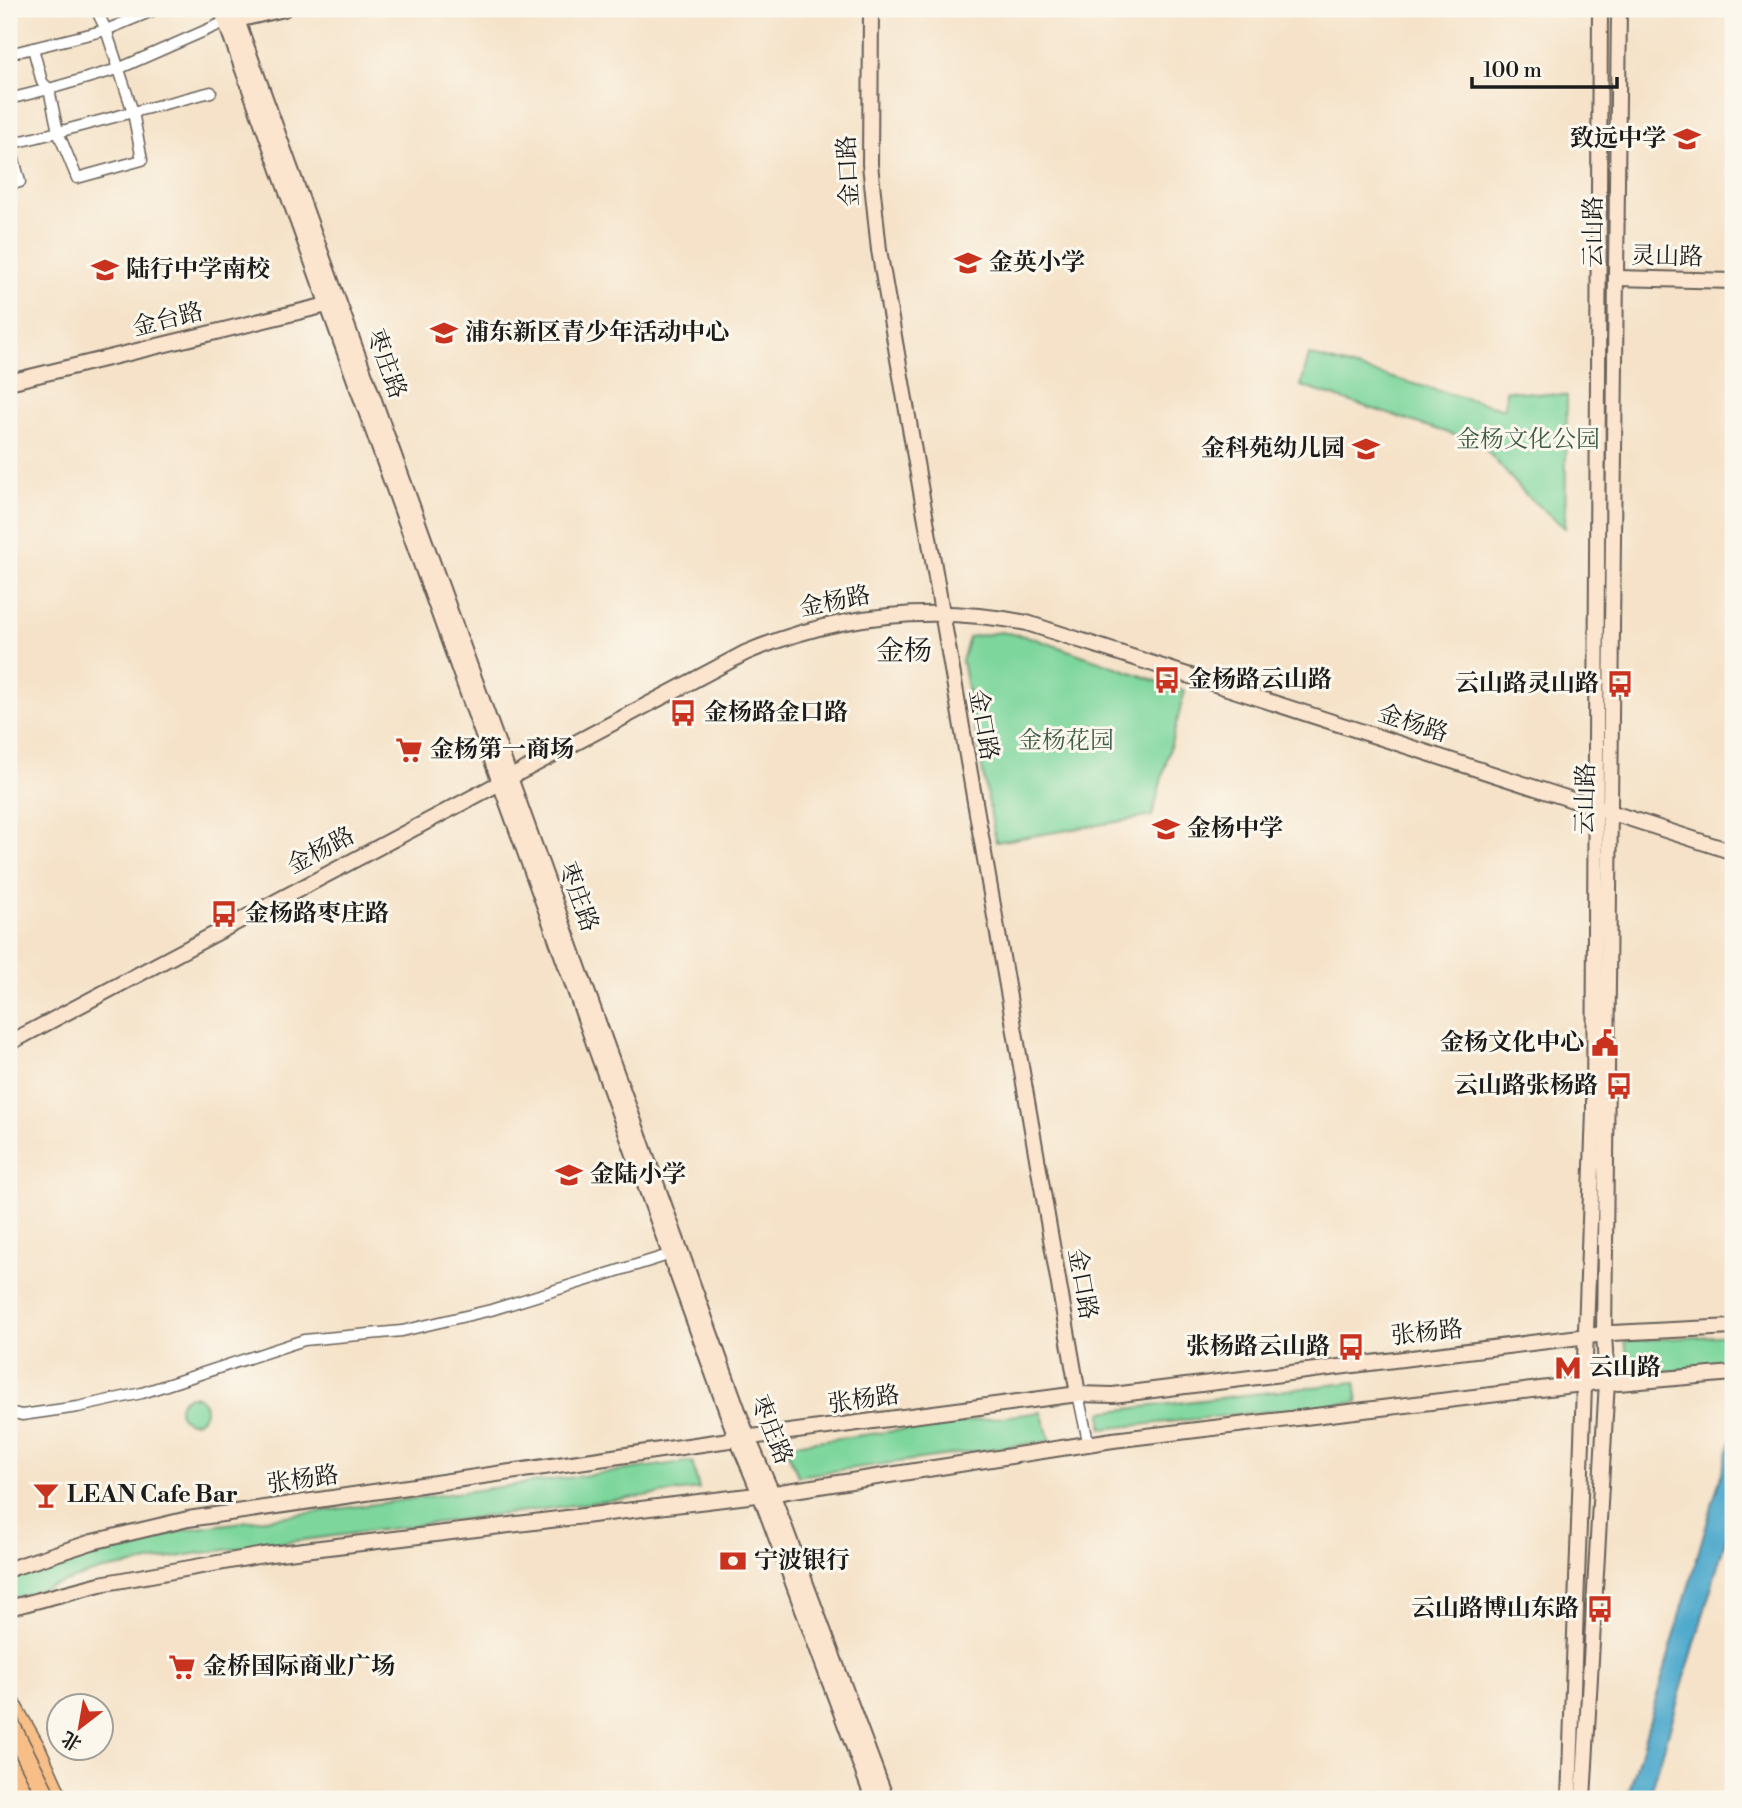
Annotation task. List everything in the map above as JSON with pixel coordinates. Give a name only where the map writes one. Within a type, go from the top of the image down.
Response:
[{"type":"highway","points":[[9,1722],[48,1799]]},
{"type":"highway","points":[[9,1770],[23,1799]]},
{"type":"main road","points":[[227,17],[284,9]]},
{"type":"main road","name":"金口路","points":[[870,9],[872,205],[940,612],[1078,1394]]},
{"type":"main road","name":"云山路","points":[[1583,1799],[1607,1381],[1604,1335],[1600,9]]},
{"type":"main road","name":"云山路","points":[[1569,1799],[1587,1384],[1617,278],[1619,9]]},
{"type":"main road","name":"枣庄路","points":[[227,17],[742,1438],[886,1799]]},
{"type":"main road","name":"灵山路","points":[[1617,278],[1733,281]]},
{"type":"main road","name":"金台路","points":[[9,382],[333,304]]},
{"type":"main road","name":"金杨路","points":[[9,1042],[745,653],[790,633],[859,618],[940,612],[982,614],[1069,635],[1733,852]]},
{"type":"main road","name":"张杨路","points":[[9,1569],[92,1542],[188,1519],[742,1438],[1078,1394],[1113,1395],[1604,1335],[1733,1327]]},
{"type":"main road","points":[[9,1608],[100,1584],[196,1565],[766,1493],[1089,1446],[1113,1440],[1607,1381],[1618,1383],[1733,1373]]},
{"type":"main road","name":"枣庄路","points":[[766,1493],[873,1799]]},
{"type":"main road","points":[[9,1699],[37,1748],[60,1799]]},
{"type":"main road","points":[[9,1746],[19,1765],[48,1799]]},
{"type":"main road","points":[[9,1790],[13,1799]]},
{"type":"street","points":[[33,48],[42,82],[49,89],[58,132],[77,178],[142,160],[133,112],[106,30],[96,9]]},
{"type":"street","points":[[9,54],[106,30],[157,9]]},
{"type":"street","points":[[9,99],[118,69],[227,17]]},
{"type":"street","points":[[9,184],[20,181],[9,144],[211,92]]},
{"type":"street","name":"灵山路","points":[[1600,280],[1617,278]]},
{"type":"street","points":[[9,1412],[22,1415],[78,1407],[142,1393],[303,1340],[402,1331],[491,1310],[662,1257]]},
{"type":"street","name":"金口路","points":[[1078,1394],[1089,1446]]},
{"type":"green space","name":"金杨文化公园","points":[[1309,355],[1505,409],[1506,390],[1567,396],[1565,528],[1527,496],[1480,443],[1301,386]]},
{"type":"green space","name":"金杨花园","points":[[1001,632],[1030,637],[1185,691],[1152,816],[996,842],[962,661],[969,637]]},
{"type":"green space","points":[[1733,1335],[1733,1367],[1630,1374],[1625,1341]]},
{"type":"green space","points":[[1355,1382],[1358,1402],[1102,1429],[1102,1412]]},
{"type":"green space","points":[[192,1396],[201,1400],[205,1409],[201,1418],[192,1422],[183,1418],[179,1409],[183,1400]]},
{"type":"green space","points":[[1041,1412],[1050,1441],[798,1476],[785,1445]]},
{"type":"green space","points":[[692,1461],[699,1489],[194,1554],[99,1571],[9,1600],[9,1580],[97,1551],[190,1529]]},
{"type":"water","points":[[1733,1433],[1733,1514],[1649,1799],[1627,1799]]},
{"type":"place","name":"致远中学","points":[[1687,139]]},
{"type":"place","name":"金英小学","points":[[968,263]]},
{"type":"place","name":"陆行中学南校","points":[[105,270]]},
{"type":"place","name":"浦东新区青少年活动中心","points":[[444,333]]},
{"type":"place","name":"金科苑幼儿园","points":[[1366,449]]},
{"type":"place","name":"金杨路云山路","points":[[1167,680]]},
{"type":"place","name":"云山路灵山路","points":[[1620,684]]},
{"type":"place","name":"金杨路金口路","points":[[683,713]]},
{"type":"place","name":"金杨第一商场","points":[[409,750]]},
{"type":"place","name":"金杨中学","points":[[1166,829]]},
{"type":"place","name":"金杨路枣庄路","points":[[224,914]]},
{"type":"place","name":"金杨文化中心","points":[[1605,1043]]},
{"type":"place","name":"云山路张杨路","points":[[1619,1086]]},
{"type":"place","name":"金陆小学","points":[[569,1175]]},
{"type":"place","name":"张杨路云山路","points":[[1351,1347]]},
{"type":"place","name":"云山路","points":[[1568,1368]]},
{"type":"place","name":"LEAN Cafe Bar","points":[[46,1495]]},
{"type":"place","name":"宁波银行","points":[[733,1561]]},
{"type":"place","name":"云山路博山东路","points":[[1600,1609]]},
{"type":"place","name":"金桥国际商业广场","points":[[182,1667]]},
{"type":"district","name":"金杨","points":[[904,651]]}]
